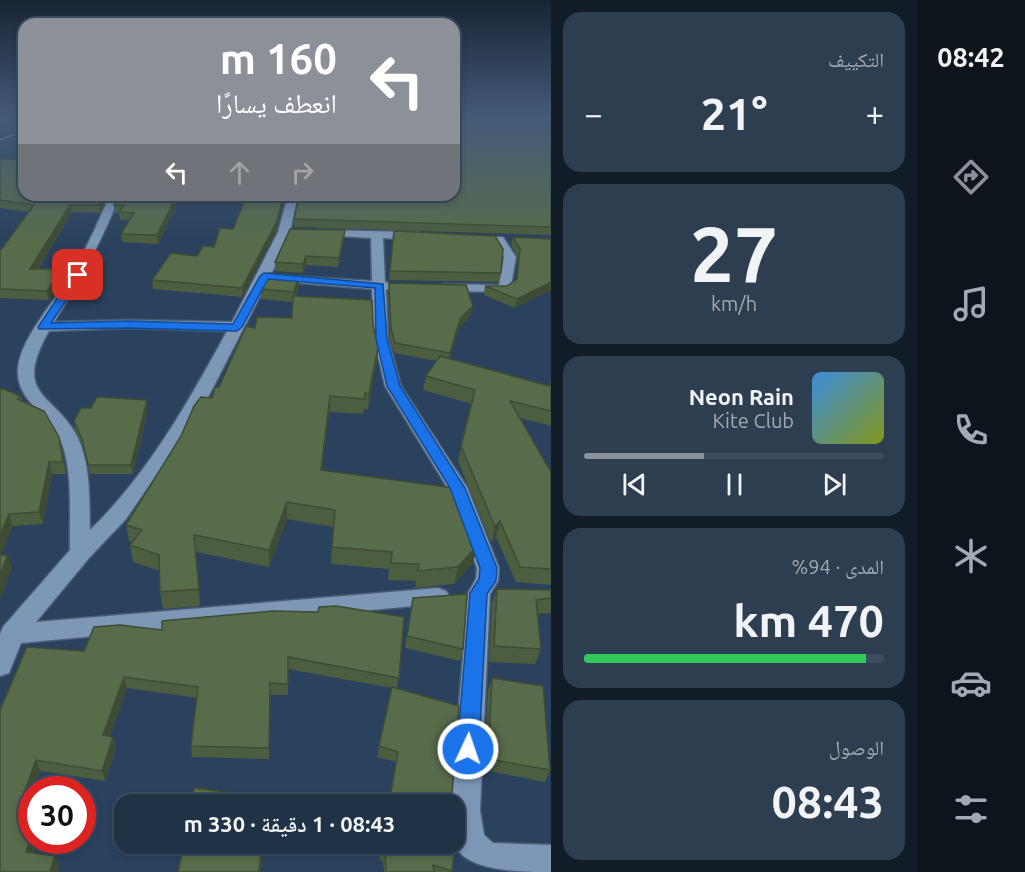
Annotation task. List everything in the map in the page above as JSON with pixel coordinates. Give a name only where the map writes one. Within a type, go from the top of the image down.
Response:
[{"type":"street","points":[[81,552],[74,458],[69,437],[34,400],[26,368],[43,327],[78,275],[111,201]]},
{"type":"street","points":[[0,665],[12,634],[81,552],[119,514],[195,405],[264,276],[295,232],[293,201]]},
{"type":"street","points":[[295,232],[433,236]]},
{"type":"street","points":[[377,234],[381,339],[393,386],[457,488],[489,568],[487,581],[479,593],[465,810],[470,843],[487,858],[551,861]]},
{"type":"street","points":[[429,288],[505,289],[510,257],[499,239]]},
{"type":"street","points":[[264,276],[399,286]]},
{"type":"street","points":[[43,327],[128,324],[237,327]]},
{"type":"street","points":[[12,634],[511,592]]},
{"type":"building","points":[[460,158],[551,158],[551,227],[294,219],[298,201],[460,201]]},
{"type":"building","points":[[0,159],[18,159],[18,201],[101,201],[99,205],[70,205],[30,269],[62,269],[47,291],[0,289],[0,251],[34,205],[0,200]]},
{"type":"building","points":[[116,201],[174,201],[157,235],[121,234],[134,213],[119,212],[124,205],[114,205]]},
{"type":"building","points":[[245,201],[282,201],[276,223],[242,288],[152,280],[171,253],[197,256],[203,246],[214,247],[220,228],[233,229]]},
{"type":"building","points":[[290,229],[345,230],[339,258],[306,256],[303,264],[275,262]]},
{"type":"building","points":[[394,231],[495,236],[503,249],[501,273],[390,271]]},
{"type":"building","points":[[513,237],[551,239],[551,282],[517,299],[485,286],[507,286],[517,279],[520,249]]},
{"type":"building","points":[[269,273],[299,275],[294,292],[261,289]]},
{"type":"building","points":[[389,283],[466,285],[473,306],[460,319],[450,353],[395,343],[391,329]]},
{"type":"building","points":[[293,296],[372,300],[373,325],[378,347],[369,394],[365,393],[365,399],[330,396],[321,470],[454,488],[477,546],[458,567],[418,571],[419,564],[391,563],[392,552],[332,547],[335,510],[287,502],[269,550],[194,535],[199,589],[160,592],[159,555],[130,545],[142,530],[126,525],[181,436],[194,406],[201,397],[212,398],[215,387],[219,387],[246,326],[255,328],[257,317],[292,318]]},
{"type":"building","points":[[440,356],[549,386],[551,382],[551,411],[510,401],[551,472],[551,569],[520,567],[500,521],[495,527],[461,446],[475,390],[426,376]]},
{"type":"building","points":[[0,388],[21,396],[17,399],[44,411],[59,437],[63,462],[49,462],[39,512],[9,514],[0,535]]},
{"type":"building","points":[[97,397],[147,400],[131,465],[88,465],[82,439],[74,421],[81,408],[91,408]]},
{"type":"building","points":[[0,555],[8,555],[0,575]]},
{"type":"building","points":[[497,589],[551,590],[551,598],[536,600],[541,649],[494,646]]},
{"type":"building","points":[[467,594],[463,649],[407,636],[413,598]]},
{"type":"building","points":[[336,606],[404,617],[399,678],[288,657],[288,684],[270,683],[269,748],[191,746],[198,687],[124,677],[103,735],[113,737],[102,771],[36,760],[30,776],[18,776],[18,854],[55,856],[50,872],[0,872],[0,710],[27,647],[84,651],[94,627],[120,625],[162,630],[162,621],[273,611],[318,612],[319,607]]},
{"type":"building","points":[[492,678],[543,686],[550,770],[488,759]]},
{"type":"building","points":[[392,687],[459,706],[452,794],[391,794],[398,752],[379,746]]},
{"type":"building","points":[[194,788],[243,794],[193,794]]},
{"type":"building","points":[[182,854],[261,854],[259,872],[178,872]]},
{"type":"building","points":[[385,854],[454,854],[452,871],[433,865],[434,872],[386,872]]},
{"type":"route","points":[[78,275],[43,327],[128,324],[237,327],[264,276],[380,286],[381,339],[393,386],[412,420],[457,488],[489,568],[487,581],[479,593],[468,749]]}]
